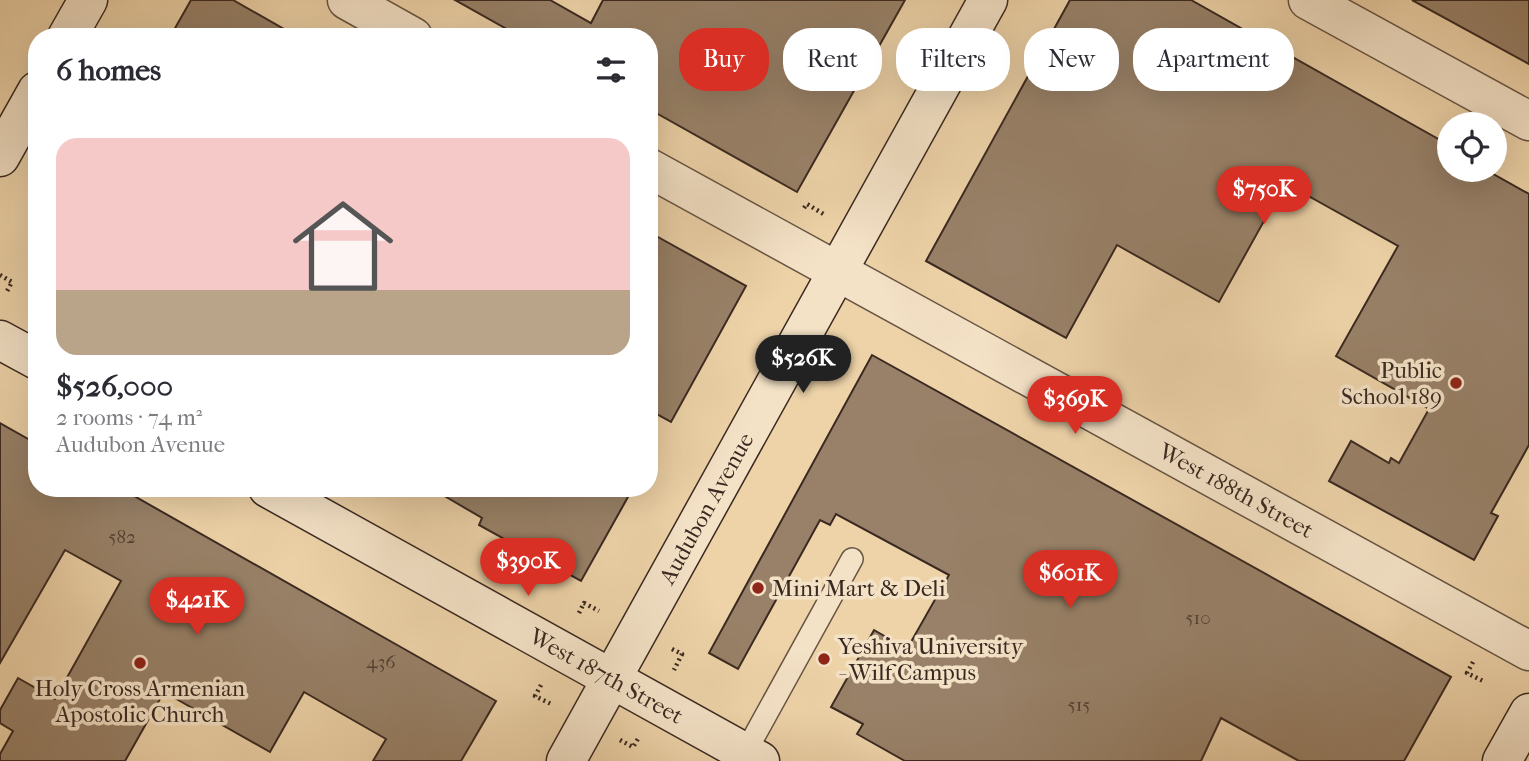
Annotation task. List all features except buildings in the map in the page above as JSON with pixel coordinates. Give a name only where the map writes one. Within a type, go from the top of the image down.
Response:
[{"type":"street","points":[[72,28],[88,0]]},
{"type":"street","points":[[347,0],[397,28]]},
{"type":"street","name":"Audubon Avenue","points":[[566,761],[988,0]]},
{"type":"street","points":[[1308,0],[1529,121]]},
{"type":"street","points":[[0,157],[28,107]]},
{"type":"street","name":"West 188th Street","points":[[658,173],[1529,651]]},
{"type":"street","points":[[0,340],[28,355]]},
{"type":"street","name":"West 187th Street","points":[[284,497],[752,757]]},
{"type":"street","points":[[1502,761],[1529,712]]},
{"type":"lane","points":[[752,757],[852,559]]},
{"type":"path","points":[[0,275],[12,282],[6,293]]},
{"type":"path","points":[[579,613],[584,603],[599,611]]},
{"type":"path","points":[[665,645],[682,654],[673,672]]},
{"type":"path","points":[[1476,655],[1467,673],[1485,682]]},
{"type":"path","points":[[544,680],[536,696],[551,705]]},
{"type":"path","points":[[619,740],[634,747],[639,736]]},
{"type":"place","name":"Public School 189","points":[[1456,383]]},
{"type":"place","name":"Mini Mart & Deli","points":[[758,588]]},
{"type":"place","name":"Yeshiva University - Wilf Campus","points":[[824,659]]},
{"type":"place","name":"Holy Cross Armenian Apostolic Church","points":[[140,663]]}]
